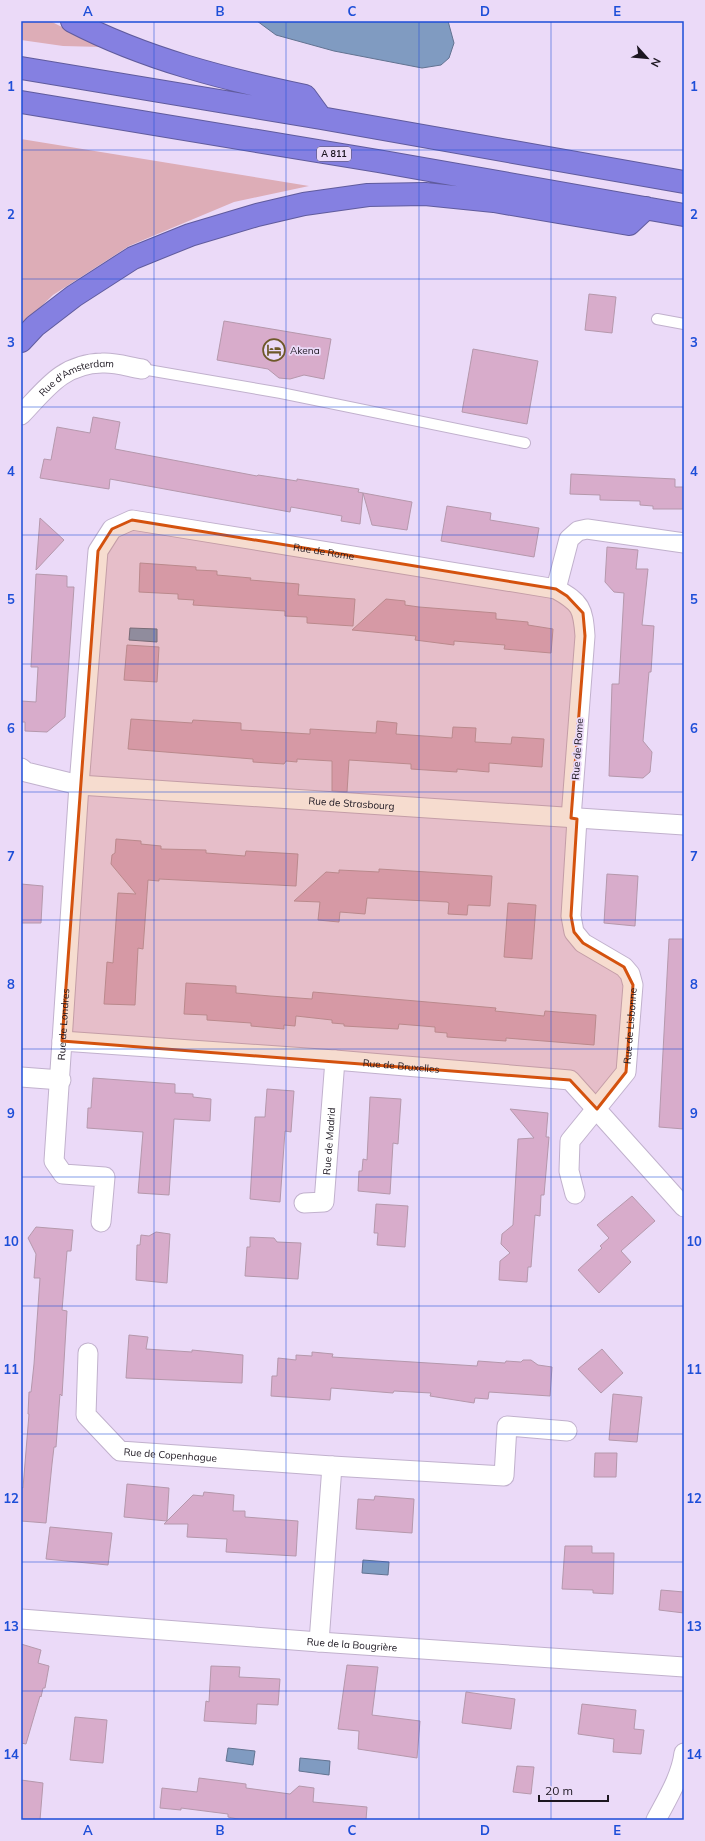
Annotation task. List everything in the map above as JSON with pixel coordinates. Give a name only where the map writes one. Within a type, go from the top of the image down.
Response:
[{"type":"highway","points":[[72,21],[132,48],[176,64],[243,82],[305,96],[321,118]]},
{"type":"highway","points":[[21,68],[321,118],[684,182]]},
{"type":"highway","name":"A 811","points":[[21,102],[378,161],[684,215]]},
{"type":"highway","points":[[21,340],[35,326],[74,296],[133,258],[190,235],[257,215],[304,204],[368,195],[425,194],[494,201],[629,224],[646,208]]},
{"type":"street","name":"Rue d'Amsterdam","points":[[21,415],[60,375],[80,365],[103,362],[142,369]]},
{"type":"street","name":"Rue de Rome","points":[[79,785],[98,551],[112,529],[132,520],[556,589],[571,599],[583,613],[585,636],[574,819]]},
{"type":"street","points":[[556,589],[570,539],[578,531],[587,529],[684,543]]},
{"type":"street","name":"Rue de Strasbourg","points":[[21,768],[26,772],[79,785],[574,819],[684,825]]},
{"type":"street","name":"Rue de Londres","points":[[79,785],[54,1161],[63,1174],[104,1177],[100,1222]]},
{"type":"street","name":"Rue de Lisbonne","points":[[574,819],[571,916],[574,932],[583,943],[624,967],[630,974],[633,985],[626,1072],[598,1109],[570,1141],[569,1171],[575,1194]]},
{"type":"street","name":"Rue de Bruxelles","points":[[62,1041],[335,1060],[570,1080],[598,1109],[684,1207]]},
{"type":"street","name":"Rue de Madrid","points":[[304,1203],[324,1202],[335,1060]]},
{"type":"street","points":[[21,1077],[60,1080]]},
{"type":"street","name":"Rue de Copenhague","points":[[88,1353],[86,1415],[120,1451],[504,1476],[507,1426],[567,1430]]},
{"type":"street","points":[[319,1642],[332,1466]]},
{"type":"street","name":"Rue de la Bougrière","points":[[21,1619],[319,1642],[684,1667]]},
{"type":"street","points":[[656,1820],[672,1791],[683,1762],[684,1753]]},
{"type":"lane","points":[[657,319],[684,324]]},
{"type":"lane","points":[[142,369],[281,392],[525,444]]},
{"type":"highlighted area","points":[[132,520],[556,589],[567,596],[583,613],[585,636],[571,818],[577,819],[571,916],[574,932],[583,943],[624,967],[633,985],[626,1072],[597,1109],[570,1080],[62,1041],[98,551],[112,529]]},
{"type":"shaded area","points":[[21,21],[50,21],[102,47],[63,46],[21,40]]},
{"type":"shaded area","points":[[21,139],[309,186],[234,202],[129,246],[53,295],[21,326]]},
{"type":"water","points":[[257,21],[448,21],[454,43],[449,58],[441,65],[422,68],[334,51],[276,35]]},
{"type":"water","points":[[130,628],[157,629],[157,642],[129,640]]},
{"type":"water","points":[[363,1560],[389,1562],[388,1575],[362,1573]]},
{"type":"water","points":[[228,1748],[255,1751],[253,1765],[226,1761]]},
{"type":"water","points":[[300,1758],[330,1761],[329,1775],[299,1771]]},
{"type":"building","points":[[589,294],[616,297],[612,333],[585,330]]},
{"type":"building","name":"Akena","points":[[224,321],[331,339],[324,379],[304,375],[290,379],[279,378],[268,369],[217,360]]},
{"type":"building","points":[[473,349],[538,361],[527,424],[462,412]]},
{"type":"building","points":[[93,417],[120,422],[115,449],[257,476],[297,481],[297,479],[359,489],[358,492],[412,502],[407,530],[372,525],[363,493],[360,524],[341,521],[342,516],[291,507],[290,512],[110,479],[109,489],[40,478],[44,459],[51,460],[57,427],[90,433]]},
{"type":"building","points":[[571,474],[675,479],[675,487],[684,487],[684,509],[653,509],[653,506],[640,505],[640,501],[600,500],[600,495],[570,494]]},
{"type":"building","points":[[447,506],[491,513],[490,520],[539,528],[534,557],[441,541]]},
{"type":"building","points":[[40,518],[64,540],[36,570]]},
{"type":"building","points":[[607,547],[638,550],[636,569],[648,569],[642,625],[654,626],[651,672],[649,672],[643,741],[652,752],[650,772],[643,778],[609,776],[612,684],[619,684],[624,593],[614,592],[605,582]]},
{"type":"building","points":[[140,563],[196,567],[196,570],[217,571],[217,575],[251,578],[250,580],[299,584],[298,595],[355,599],[353,626],[307,623],[307,617],[285,616],[285,611],[193,605],[194,600],[178,599],[178,594],[139,592]]},
{"type":"building","points":[[36,574],[67,576],[67,587],[74,587],[65,717],[47,732],[25,731],[25,722],[21,722],[21,701],[36,702],[38,667],[31,667]]},
{"type":"building","points":[[386,599],[405,601],[405,605],[419,607],[496,613],[496,619],[528,622],[528,625],[553,629],[551,653],[504,649],[505,645],[454,641],[454,645],[415,640],[416,636],[352,630]]},
{"type":"building","points":[[127,645],[159,647],[157,682],[124,680]]},
{"type":"building","points":[[131,719],[192,723],[193,720],[241,723],[241,730],[310,734],[310,729],[376,733],[377,721],[397,723],[396,734],[452,738],[453,727],[476,728],[475,742],[511,744],[512,737],[544,739],[542,767],[489,763],[489,772],[457,769],[457,772],[411,769],[411,764],[349,760],[347,792],[332,791],[332,761],[297,759],[297,762],[286,761],[284,764],[253,762],[253,759],[128,749]]},
{"type":"building","points":[[116,839],[141,841],[141,844],[161,846],[161,849],[206,850],[206,853],[245,856],[246,851],[298,854],[296,886],[159,879],[159,881],[148,880],[143,949],[138,948],[135,1005],[104,1004],[107,962],[113,963],[118,893],[136,894],[111,864],[112,855],[115,853]]},
{"type":"building","points":[[379,869],[492,876],[490,906],[468,905],[467,915],[448,914],[449,903],[447,902],[367,898],[365,914],[340,912],[339,922],[318,920],[320,902],[294,901],[326,872],[339,873],[339,870],[379,872]]},
{"type":"building","points":[[607,874],[638,876],[635,926],[604,923]]},
{"type":"building","points":[[21,884],[43,886],[41,923],[21,923]]},
{"type":"building","points":[[508,903],[536,905],[532,959],[504,957]]},
{"type":"building","points":[[669,939],[684,939],[684,1129],[659,1127]]},
{"type":"building","points":[[186,983],[236,986],[236,993],[270,996],[312,999],[313,992],[496,1008],[495,1011],[544,1016],[545,1011],[596,1015],[594,1045],[506,1038],[506,1041],[447,1037],[447,1033],[435,1032],[435,1027],[399,1024],[398,1029],[344,1026],[344,1024],[332,1023],[332,1020],[296,1016],[295,1026],[284,1025],[284,1029],[251,1026],[251,1023],[207,1020],[207,1015],[184,1014]]},
{"type":"building","points":[[93,1078],[175,1084],[175,1093],[193,1094],[193,1097],[211,1099],[210,1121],[174,1119],[169,1195],[138,1193],[143,1132],[87,1128],[88,1108],[91,1108]]},
{"type":"building","points":[[267,1089],[294,1091],[291,1132],[285,1131],[280,1202],[250,1199],[255,1117],[265,1117]]},
{"type":"building","points":[[370,1097],[401,1099],[398,1144],[393,1143],[390,1194],[358,1191],[359,1171],[362,1171],[363,1159],[367,1160]]},
{"type":"building","points":[[510,1109],[548,1113],[546,1137],[549,1137],[544,1195],[541,1195],[540,1216],[535,1215],[531,1267],[528,1267],[527,1282],[499,1280],[500,1261],[510,1253],[501,1244],[502,1234],[513,1225],[518,1139],[534,1138]]},
{"type":"building","points":[[632,1196],[655,1221],[621,1251],[631,1262],[599,1293],[578,1270],[602,1248],[600,1246],[609,1238],[597,1225]]},
{"type":"building","points":[[376,1204],[408,1206],[405,1247],[377,1245],[378,1233],[374,1233]]},
{"type":"building","points":[[36,1227],[73,1230],[71,1251],[67,1251],[62,1310],[67,1311],[62,1396],[60,1394],[56,1447],[54,1447],[46,1523],[21,1521],[21,1487],[23,1488],[29,1414],[29,1392],[31,1392],[34,1364],[40,1278],[34,1278],[36,1254],[28,1238]]},
{"type":"building","points":[[156,1232],[170,1234],[167,1283],[136,1280],[137,1245],[140,1245],[141,1235],[149,1236]]},
{"type":"building","points":[[250,1237],[274,1238],[277,1242],[301,1243],[298,1279],[245,1276],[247,1247],[250,1247]]},
{"type":"building","points":[[129,1335],[148,1337],[146,1349],[192,1352],[192,1350],[243,1355],[242,1383],[126,1378]]},
{"type":"building","points":[[602,1349],[623,1373],[601,1393],[578,1369]]},
{"type":"building","points":[[312,1352],[333,1354],[332,1357],[477,1366],[478,1361],[505,1363],[506,1361],[521,1362],[523,1360],[531,1360],[538,1365],[552,1367],[550,1396],[489,1392],[488,1399],[475,1398],[474,1403],[430,1396],[431,1393],[394,1391],[393,1393],[331,1388],[330,1400],[271,1396],[272,1376],[277,1376],[278,1358],[296,1360],[296,1355],[312,1356]]},
{"type":"building","points":[[613,1394],[642,1397],[637,1442],[609,1440]]},
{"type":"building","points":[[595,1453],[617,1453],[616,1477],[594,1477]]},
{"type":"building","points":[[127,1484],[169,1488],[167,1521],[124,1517]]},
{"type":"building","points":[[204,1492],[234,1495],[233,1511],[245,1511],[245,1517],[298,1521],[296,1556],[226,1552],[227,1539],[187,1537],[188,1524],[164,1524],[193,1495],[203,1496]]},
{"type":"building","points":[[375,1496],[414,1499],[412,1533],[356,1529],[358,1499],[374,1500]]},
{"type":"building","points":[[50,1527],[112,1533],[108,1565],[46,1559]]},
{"type":"building","points":[[565,1546],[592,1546],[592,1553],[614,1553],[613,1594],[593,1593],[593,1590],[562,1589]]},
{"type":"building","points":[[661,1590],[684,1592],[684,1613],[659,1610]]},
{"type":"building","points":[[21,1644],[41,1650],[38,1663],[49,1666],[45,1688],[43,1688],[41,1697],[40,1696],[26,1744],[21,1743]]},
{"type":"building","points":[[347,1665],[378,1667],[372,1715],[420,1721],[417,1758],[358,1749],[359,1731],[338,1729]]},
{"type":"building","points":[[211,1666],[240,1667],[239,1677],[280,1679],[278,1705],[257,1704],[256,1724],[204,1721],[206,1701],[209,1702]]},
{"type":"building","points":[[466,1692],[515,1699],[511,1729],[462,1723]]},
{"type":"building","points":[[582,1704],[636,1710],[634,1729],[644,1730],[641,1754],[613,1752],[614,1739],[578,1734]]},
{"type":"building","points":[[75,1717],[107,1720],[103,1763],[70,1760]]},
{"type":"building","points":[[517,1766],[534,1767],[531,1794],[513,1792]]},
{"type":"building","points":[[199,1778],[246,1784],[246,1788],[290,1794],[299,1786],[314,1788],[313,1802],[367,1807],[366,1820],[242,1820],[228,1817],[228,1814],[181,1808],[181,1810],[160,1808],[162,1788],[197,1792]]},
{"type":"building","points":[[21,1780],[43,1783],[40,1820],[21,1820]]},
{"type":"place","name":"Akena","points":[[274,350]]}]
